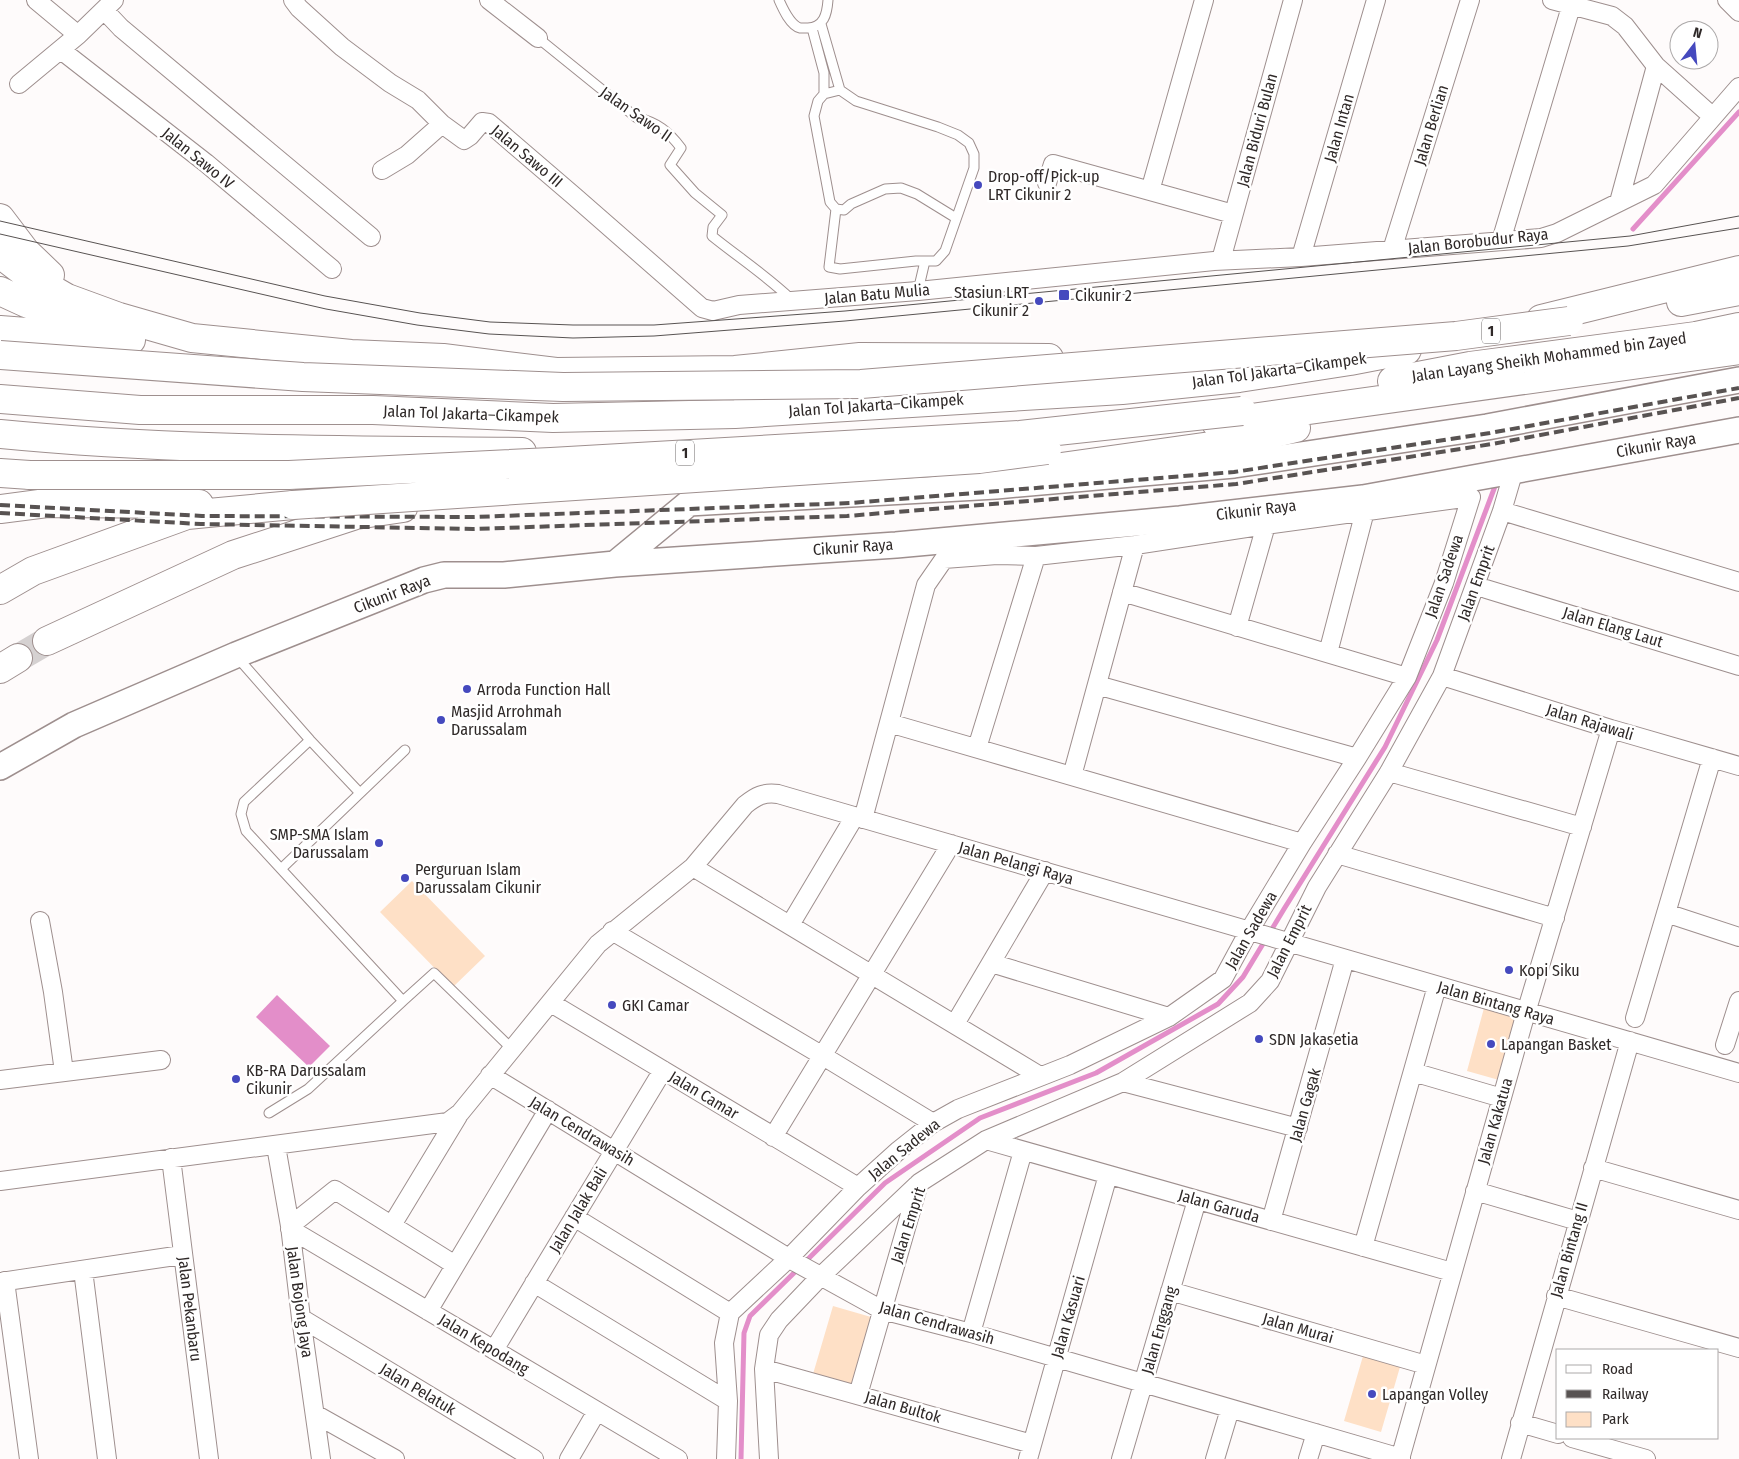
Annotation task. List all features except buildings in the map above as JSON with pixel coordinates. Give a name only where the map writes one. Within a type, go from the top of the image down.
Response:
[{"type":"highway","points":[[0,218],[25,251],[52,277],[125,329]]},
{"type":"highway","points":[[0,254],[29,276],[125,329]]},
{"type":"highway","name":"Jalan Tol Jakarta–Cikampek","points":[[0,399],[140,410],[373,410],[553,418],[735,414],[1122,390],[1239,378],[1350,361],[1452,341],[1739,270]]},
{"type":"highway","points":[[0,291],[26,303],[199,351],[553,418]]},
{"type":"highway","name":"Jalan Layang Sheikh Mohammed bin Zayed","points":[[1178,359],[1456,336],[1569,321],[1739,291]]},
{"type":"highway","name":"Jalan Layang Sheikh Mohammed bin Zayed","points":[[1242,411],[1470,366],[1696,336],[1739,327]]},
{"type":"highway","points":[[0,330],[125,329],[192,338],[351,354],[443,358],[556,372],[736,370],[860,357],[1178,359]]},
{"type":"highway","name":"1","points":[[0,434],[72,441],[321,450],[918,456],[1124,436],[1739,350]]},
{"type":"highway","points":[[0,355],[302,377],[563,387],[861,384],[1178,359]]},
{"type":"highway","points":[[48,641],[233,555],[356,516],[441,502],[578,494],[692,492],[1054,468],[1239,442],[1321,422],[1367,402]]},
{"type":"highway","points":[[0,473],[30,475],[289,475],[551,462],[1020,435],[1242,411]]},
{"type":"highway","points":[[0,590],[33,571],[186,515],[293,505],[979,459],[1053,449],[1242,411]]},
{"type":"highway","points":[[0,509],[47,503],[293,505]]},
{"type":"street","points":[[36,0],[78,35]]},
{"type":"street","name":"Jalan Sawo III","points":[[293,0],[299,8],[342,46],[390,83],[418,100],[442,124],[464,140],[482,122],[488,123],[702,308],[713,311]]},
{"type":"street","name":"Jalan Sawo II","points":[[489,0],[538,38]]},
{"type":"street","points":[[1150,191],[1204,0]]},
{"type":"street","name":"Jalan Biduri Bulan","points":[[1221,260],[1293,0]]},
{"type":"street","name":"Jalan Intan","points":[[1302,257],[1376,0]]},
{"type":"street","name":"Jalan Berlian","points":[[1392,250],[1470,0]]},
{"type":"street","points":[[1552,0],[1572,3],[1612,16],[1625,26],[1656,66],[1713,117]]},
{"type":"street","points":[[1728,0],[1739,12]]},
{"type":"street","points":[[1501,241],[1572,3]]},
{"type":"street","points":[[19,84],[78,35],[109,5],[121,28],[370,237]]},
{"type":"street","name":"Jalan Sawo IV","points":[[60,50],[206,163],[332,269]]},
{"type":"street","points":[[1619,202],[1656,66]]},
{"type":"street","name":"Jalan Borobudur Raya","points":[[1221,260],[1302,257],[1541,238],[1557,234],[1654,185],[1739,87]]},
{"type":"street","points":[[382,170],[407,155],[442,124]]},
{"type":"street","points":[[1047,183],[1053,164],[1233,214]]},
{"type":"street","name":"Jalan Batu Mulia","points":[[713,311],[739,305],[918,291],[1221,260]]},
{"type":"street","points":[[615,564],[689,503],[996,486],[1234,465],[1488,427],[1739,380]]},
{"type":"street","name":"Cikunir Raya","points":[[0,767],[74,725],[236,655],[424,580],[444,575],[504,575],[615,564],[896,544],[1180,519],[1363,498],[1739,430]]},
{"type":"street","name":"Jalan Emprit","points":[[882,1310],[919,1183],[986,1140],[1123,1082],[1250,1003],[1270,981],[1285,941],[1389,772],[1442,676],[1502,511],[1514,470]]},
{"type":"street","name":"Jalan Sadewa","points":[[730,1313],[792,1260],[858,1187],[899,1150],[933,1123],[958,1109],[1070,1065],[1169,1017],[1223,979],[1302,843],[1407,677],[1444,583],[1471,497],[1365,511]]},
{"type":"street","points":[[790,925],[859,817],[889,723],[926,585],[944,559],[1036,556],[1135,545],[1266,524],[1365,511],[1328,654]]},
{"type":"street","points":[[1502,511],[1739,582]]},
{"type":"street","points":[[1237,627],[1266,524]]},
{"type":"street","points":[[1072,776],[1135,545]]},
{"type":"street","points":[[977,748],[1036,556]]},
{"type":"street","name":"Jalan Elang Laut","points":[[1486,588],[1739,666]]},
{"type":"street","points":[[1122,592],[1407,677]]},
{"type":"street","name":"Jalan Rajawali","points":[[1442,676],[1611,729],[1739,766]]},
{"type":"street","points":[[1097,685],[1357,758]]},
{"type":"street","points":[[889,723],[1302,843]]},
{"type":"street","name":"Jalan Kakatua","points":[[1400,1458],[1554,918],[1611,729]]},
{"type":"street","points":[[1635,1018],[1712,758]]},
{"type":"street","points":[[1389,772],[1582,826]]},
{"type":"street","name":"Jalan Pelangi Raya","points":[[693,867],[746,806],[755,797],[768,792],[1251,931]]},
{"type":"street","points":[[774,1137],[952,844]]},
{"type":"street","points":[[1337,854],[1554,918]]},
{"type":"street","points":[[392,1225],[460,1113],[598,944],[693,867],[1040,1076]]},
{"type":"street","points":[[955,1024],[1045,871]]},
{"type":"street","points":[[1666,913],[1739,937]]},
{"type":"street","points":[[40,921],[53,992],[64,1072]]},
{"type":"street","name":"Jalan Bintang Raya","points":[[1251,931],[1739,1074]]},
{"type":"street","points":[[612,932],[933,1123]]},
{"type":"street","name":"Jalan Gagak","points":[[1271,1221],[1345,959]]},
{"type":"street","points":[[991,963],[1169,1017]]},
{"type":"street","points":[[1363,1247],[1437,986]]},
{"type":"street","points":[[1725,1045],[1739,1001]]},
{"type":"street","name":"Jalan Camar","points":[[551,1003],[858,1187]]},
{"type":"street","name":"Jalan Bintang II","points":[[1511,1459],[1630,1041]]},
{"type":"street","points":[[0,1080],[161,1060]]},
{"type":"street","name":"Jalan Jalak Bali","points":[[494,1350],[663,1070]]},
{"type":"street","points":[[1413,1072],[1502,1098]]},
{"type":"street","name":"Jalan Cendrawasih","points":[[490,1075],[792,1260],[882,1310],[972,1333],[1400,1458]]},
{"type":"street","points":[[1123,1082],[1298,1128]]},
{"type":"street","points":[[428,1311],[548,1110]]},
{"type":"street","points":[[0,1181],[448,1122],[460,1113]]},
{"type":"street","name":"Jalan Garuda","points":[[986,1140],[1452,1272]]},
{"type":"street","name":"Jalan Bojong Jaya","points":[[276,1146],[290,1227],[321,1459]]},
{"type":"street","points":[[972,1333],[1023,1151]]},
{"type":"street","name":"Jalan Pekanbaru","points":[[171,1158],[209,1459]]},
{"type":"street","points":[[1593,1168],[1739,1210]]},
{"type":"street","name":"Jalan Kasuari","points":[[1030,1452],[1108,1175]]},
{"type":"street","points":[[769,1459],[764,1368],[770,1335],[779,1320],[816,1274],[919,1183]]},
{"type":"street","points":[[290,1227],[335,1190],[456,1265]]},
{"type":"street","points":[[1475,1191],[1578,1221]]},
{"type":"street","name":"Jalan Enggang","points":[[1121,1459],[1196,1200]]},
{"type":"street","points":[[574,1217],[730,1313],[724,1343],[728,1401],[726,1459]]},
{"type":"street","name":"Jalan Kepodang","points":[[290,1227],[597,1411],[655,1454],[678,1459]]},
{"type":"street","points":[[29,1459],[2,1282],[182,1254]]},
{"type":"street","points":[[84,1270],[107,1459]]},
{"type":"street","points":[[534,1283],[728,1401]]},
{"type":"street","name":"Jalan Murai","points":[[1170,1291],[1426,1365]]},
{"type":"street","points":[[1556,1296],[1739,1348]]},
{"type":"street","name":"Jalan Bultok","points":[[882,1310],[858,1395],[1030,1452]]},
{"type":"street","name":"Jalan Pelatuk","points":[[301,1318],[534,1459]]},
{"type":"street","points":[[764,1368],[858,1395]]},
{"type":"street","points":[[1216,1459],[1230,1409]]},
{"type":"street","points":[[569,1459],[597,1411]]},
{"type":"street","points":[[315,1414],[395,1459]]},
{"type":"street","points":[[1520,1423],[1556,1433]]},
{"type":"street","points":[[1308,1459],[1316,1433]]},
{"type":"street","points":[[1576,1439],[1646,1459]]},
{"type":"lane","points":[[779,0],[792,22],[800,28],[817,26],[827,14],[828,0]]},
{"type":"lane","points":[[817,26],[840,90],[856,101],[958,135],[968,143],[974,154],[974,168],[945,251],[936,261],[840,269],[829,267],[836,209]]},
{"type":"lane","points":[[817,26],[824,73],[824,94]]},
{"type":"lane","name":"Jalan Sawo II","points":[[538,38],[637,118],[653,121],[674,138],[681,148],[670,165],[695,193],[722,215],[713,227],[712,236],[754,270],[772,281],[792,300]]},
{"type":"lane","points":[[840,90],[824,94],[818,101],[814,116],[830,202],[836,209],[844,210],[851,204],[886,189],[901,188],[917,194],[956,218]]},
{"type":"lane","points":[[918,291],[925,261]]},
{"type":"lane","points":[[236,655],[310,740],[360,793]]},
{"type":"lane","points":[[310,740],[244,802],[241,814],[246,831],[403,1001]]},
{"type":"lane","points":[[282,869],[405,750]]},
{"type":"lane","points":[[269,1113],[308,1089],[434,973],[512,1049]]},
{"type":"green space","points":[[412,881],[485,956],[453,987],[380,912]]},
{"type":"green space","name":"Lapangan Basket","points":[[1484,1008],[1516,1017],[1499,1080],[1467,1071]]},
{"type":"green space","points":[[833,1306],[871,1317],[851,1385],[813,1374]]},
{"type":"green space","name":"Lapangan Volley","points":[[1363,1356],[1400,1367],[1381,1432],[1344,1421]]},
{"type":"shaded area","points":[[277,995],[330,1046],[309,1067],[256,1017]]},
{"type":"waterway","points":[[1633,229],[1739,112]]},
{"type":"waterway","points":[[805,1262],[885,1183],[980,1118],[1096,1073],[1218,1004],[1243,977],[1385,747],[1437,640],[1497,481]]},
{"type":"waterway","points":[[741,1459],[744,1333],[750,1316],[799,1268]]},
{"type":"tunnel","points":[[18,658],[47,641]]},
{"type":"tram line","points":[[0,221],[325,296],[420,313],[490,322],[654,325],[845,311],[1630,236],[1739,216]]},
{"type":"tram line","points":[[0,234],[326,309],[417,325],[489,334],[573,338],[654,336],[845,321],[1628,246],[1739,228]]},
{"type":"railway","points":[[0,505],[202,516],[474,517],[850,503],[1234,472],[1490,433],[1739,388]]},
{"type":"railway","points":[[0,513],[201,524],[473,529],[847,516],[1236,484],[1492,444],[1739,398]]},
{"type":"place","name":"Drop-off/Pick-up LRT Cikunir 2","points":[[978,185]]},
{"type":"place","name":"Cikunir 2","points":[[1064,295]]},
{"type":"place","name":"Stasiun LRT Cikunir 2","points":[[1039,301]]},
{"type":"place","name":"Arroda Function Hall","points":[[467,689]]},
{"type":"place","name":"Masjid Arrohmah Darussalam","points":[[441,720]]},
{"type":"place","name":"SMP-SMA Islam Darussalam","points":[[379,843]]},
{"type":"place","name":"Perguruan Islam Darussalam Cikunir","points":[[405,878]]},
{"type":"place","name":"Kopi Siku","points":[[1509,970]]},
{"type":"place","name":"GKI Camar","points":[[612,1005]]},
{"type":"place","name":"SDN Jakasetia","points":[[1259,1039]]},
{"type":"place","name":"Lapangan Basket","points":[[1491,1044]]},
{"type":"place","name":"KB-RA Darussalam Cikunir","points":[[236,1079]]},
{"type":"place","name":"Lapangan Volley","points":[[1372,1394]]}]
